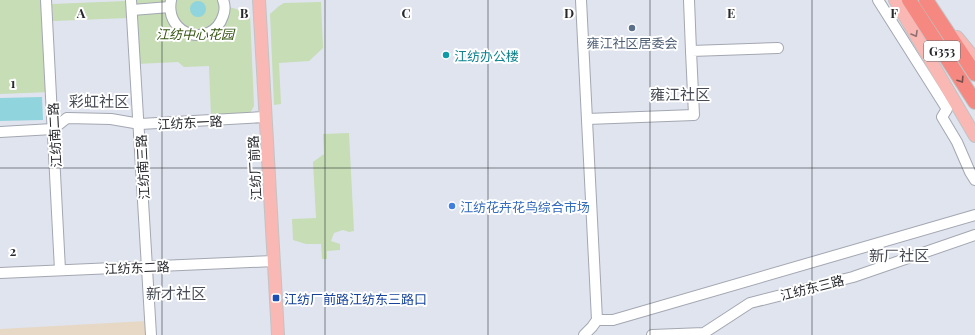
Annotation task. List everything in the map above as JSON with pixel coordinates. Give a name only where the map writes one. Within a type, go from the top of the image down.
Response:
[{"type":"highway","name":"G353","points":[[909,0],[975,102]]},
{"type":"highway","name":"G353","points":[[927,0],[975,74]]},
{"type":"main road","name":"江纺厂前路","points":[[259,0],[278,335]]},
{"type":"main road","points":[[895,0],[975,136]]},
{"type":"main road","name":"G353","points":[[927,0],[975,59]]},
{"type":"street","name":"江纺南二路","points":[[46,0],[54,129],[60,270]]},
{"type":"street","points":[[132,5],[170,3],[171,16],[175,24],[190,34],[199,35],[208,33],[216,28],[222,21],[224,12],[223,0]]},
{"type":"street","points":[[581,0],[597,320],[584,335]]},
{"type":"street","points":[[587,120],[694,115],[689,0]]},
{"type":"street","points":[[878,0],[948,109],[942,117],[957,142],[975,180]]},
{"type":"street","name":"江纺南三路","points":[[132,5],[151,335]]},
{"type":"street","points":[[691,51],[778,48]]},
{"type":"street","name":"江纺东一路","points":[[54,129],[67,118],[111,118],[140,124],[265,117]]},
{"type":"street","points":[[0,132],[54,129]]},
{"type":"street","points":[[597,320],[613,320],[975,215]]},
{"type":"street","name":"江纺东三路","points":[[652,335],[704,333],[750,302],[853,277],[975,235]]},
{"type":"street","name":"江纺东二路","points":[[0,273],[274,261]]},
{"type":"shaded area","points":[[146,321],[147,335],[0,335],[0,329]]},
{"type":"green space","points":[[0,0],[46,0],[50,92],[0,94]]},
{"type":"green space","name":"江纺中心花园","points":[[134,0],[229,0],[229,7],[250,13],[254,106],[250,113],[211,117],[209,66],[184,67],[178,62],[137,64]]},
{"type":"green space","points":[[126,1],[127,18],[53,21],[52,4]]},
{"type":"green space","points":[[321,2],[323,48],[309,61],[279,63],[281,104],[274,105],[270,14],[284,3]]},
{"type":"green space","points":[[349,133],[354,231],[349,232],[343,230],[334,233],[331,241],[340,244],[340,250],[327,251],[327,259],[322,259],[321,244],[306,244],[293,240],[292,219],[316,218],[313,162],[324,154],[323,134]]},
{"type":"water","points":[[198,1],[205,6],[206,9],[201,16],[198,17],[191,12],[190,9],[195,2]]},
{"type":"water","points":[[42,97],[43,120],[0,121],[0,98]]},
{"type":"place","name":"雍江社区居委会","points":[[632,28]]},
{"type":"place","name":"江纺办公楼","points":[[446,55]]},
{"type":"place","name":"江纺花卉花鸟综合市场","points":[[452,206]]},
{"type":"place","name":"江纺厂前路江纺东三路口","points":[[276,298]]},
{"type":"district","name":"雍江社区","points":[[680,94]]},
{"type":"district","name":"彩虹社区","points":[[99,101]]},
{"type":"district","name":"新厂社区","points":[[899,255]]},
{"type":"district","name":"新才社区","points":[[176,293]]}]
